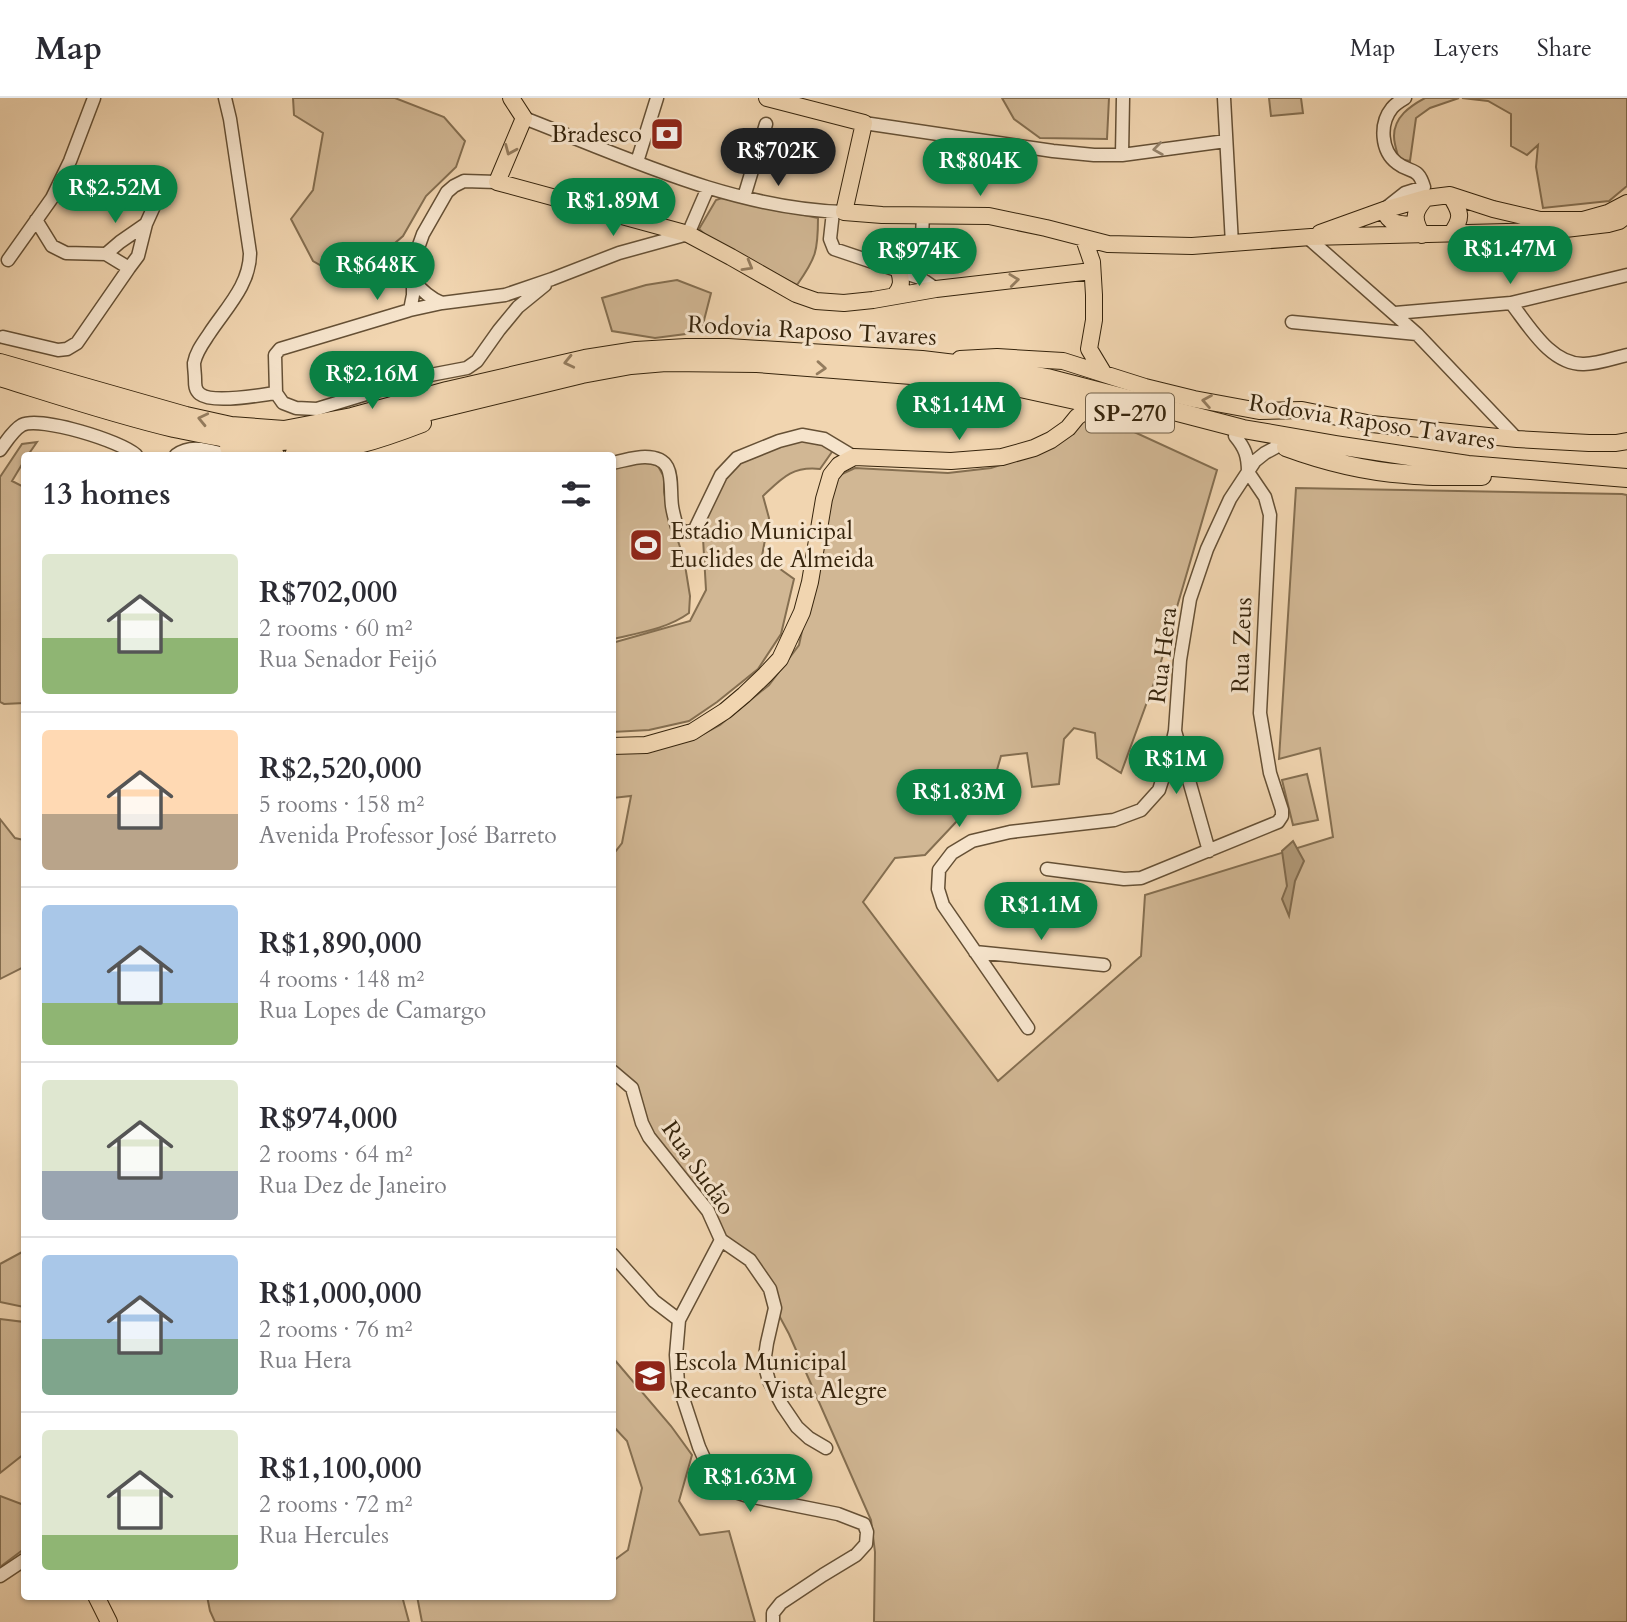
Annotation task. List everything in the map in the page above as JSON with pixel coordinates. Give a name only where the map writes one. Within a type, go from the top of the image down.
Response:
[{"type":"highway","name":"Rodovia Raposo Tavares","points":[[0,363],[186,416],[231,426],[284,430],[352,417],[447,391],[585,359],[636,351],[728,348],[922,360],[1047,378],[1243,429],[1380,452],[1488,454],[1625,484]]},
{"type":"highway","name":"Rodovia Raposo Tavares","points":[[0,377],[153,423],[220,438],[262,442],[293,441],[339,433],[582,374],[631,365],[666,362],[757,363],[989,381],[1283,446],[1448,470],[1625,484]]},
{"type":"highway","points":[[0,386],[94,407]]},
{"type":"highway","points":[[347,452],[471,401]]},
{"type":"highway","points":[[153,423],[175,434],[247,452]]},
{"type":"main road","points":[[511,98],[524,118],[497,181],[688,234],[796,294],[816,301],[844,303],[873,300],[1092,267],[1108,244]]},
{"type":"main road","points":[[767,98],[864,123],[839,212],[989,216],[1108,244],[1192,246],[1419,230]]},
{"type":"main road","points":[[1309,237],[1384,209],[1450,195],[1540,220],[1583,220],[1608,213],[1627,203]]},
{"type":"main road","points":[[1450,195],[1460,216],[1458,225],[1451,234]]},
{"type":"main road","points":[[1419,230],[1415,216],[1417,208],[1426,198]]},
{"type":"main road","points":[[1384,209],[1387,218],[1392,222],[1419,230],[1451,234],[1578,229],[1619,221],[1627,215]]},
{"type":"main road","points":[[1072,364],[1089,349],[1094,320],[1092,267],[1084,239]]},
{"type":"main road","points":[[895,295],[902,281],[899,271]]},
{"type":"main road","points":[[1089,349],[1104,374]]},
{"type":"main road","points":[[922,360],[1010,358],[1063,361],[1145,387],[1259,411],[1301,410],[1372,424],[1517,439],[1589,443],[1616,443],[1627,440]]},
{"type":"main road","points":[[1054,396],[1069,415],[1068,428]]},
{"type":"main road","points":[[616,746],[646,745],[692,732],[725,711],[780,659],[802,612],[831,475],[839,466],[854,457],[951,461],[1002,457],[1051,440],[1084,412],[1099,407]]},
{"type":"main road","points":[[98,1600],[109,1622]]},
{"type":"street","points":[[8,260],[52,198],[70,161],[94,98]]},
{"type":"street","points":[[225,98],[250,266],[244,283],[200,346],[194,364],[195,386],[202,396],[220,398],[275,393]]},
{"type":"street","points":[[637,162],[656,98]]},
{"type":"street","points":[[1122,155],[1123,98]]},
{"type":"street","points":[[1224,98],[1232,244]]},
{"type":"street","points":[[1384,209],[1405,194],[1424,187],[1421,177],[1415,171],[1397,163],[1386,150],[1383,135],[1386,118],[1393,107],[1405,98]]},
{"type":"street","points":[[524,118],[709,188],[771,204],[839,212],[830,239],[834,249],[920,278],[936,289]]},
{"type":"street","points":[[864,123],[1054,152],[1094,155],[1122,155],[1226,141]]},
{"type":"street","points":[[744,197],[766,124]]},
{"type":"street","points":[[410,310],[413,295],[412,262],[423,234],[447,192],[464,181],[497,181]]},
{"type":"street","points":[[552,279],[518,307],[477,362],[467,368],[425,376],[317,409],[296,408],[283,403],[275,393],[275,355],[280,349],[410,310],[505,295],[619,253],[688,234],[709,188]]},
{"type":"street","points":[[3,337],[58,349],[67,349],[77,343],[138,256],[146,224],[160,193]]},
{"type":"street","points":[[920,278],[923,215]]},
{"type":"street","points":[[36,220],[52,246],[66,253],[106,254],[129,268]]},
{"type":"street","points":[[106,254],[146,224]]},
{"type":"street","points":[[1309,237],[1395,313],[1517,439]]},
{"type":"street","points":[[1395,313],[1511,303],[1627,275]]},
{"type":"street","points":[[413,280],[421,290],[442,303]]},
{"type":"street","points":[[1511,303],[1549,349],[1568,362],[1585,364],[1627,355]]},
{"type":"street","points":[[1292,322],[1416,334]]},
{"type":"street","points":[[0,450],[20,426],[32,422],[107,439],[133,452]]},
{"type":"street","points":[[616,462],[642,457],[657,458],[668,467],[677,527],[686,533],[695,529],[721,475],[737,458],[802,435],[824,439],[854,457]]},
{"type":"street","name":"Rua Zeus","points":[[1209,851],[1278,822],[1282,817],[1270,773],[1260,713],[1270,515],[1265,498],[1248,472],[1245,448],[1235,436]]},
{"type":"street","name":"Rua Hera","points":[[1209,851],[1175,731],[1180,660],[1190,599],[1207,549],[1230,499],[1255,461],[1265,453],[1283,446]]},
{"type":"street","points":[[180,452],[196,447],[216,452]]},
{"type":"street","points":[[1028,1028],[943,905],[938,889],[939,870],[952,853],[972,841],[997,835],[1114,820],[1141,810],[1159,790],[1175,731]]},
{"type":"street","points":[[1047,869],[1124,879],[1141,878],[1209,851]]},
{"type":"street","points":[[975,952],[1104,965]]},
{"type":"street","name":"Rua Sudão","points":[[616,1074],[632,1088],[649,1137],[708,1212],[721,1240],[679,1320],[677,1355],[678,1383],[696,1438],[713,1478],[723,1488],[748,1496],[838,1514],[864,1524],[867,1532],[866,1544],[856,1555],[781,1603],[773,1613],[773,1622]]},
{"type":"street","points":[[721,1240],[750,1260],[771,1289],[775,1308],[764,1363],[769,1381],[797,1427],[826,1448]]},
{"type":"street","points":[[616,1258],[654,1301],[679,1320]]},
{"type":"street","points":[[0,1576],[21,1562]]},
{"type":"shaded area","points":[[293,98],[395,98],[444,117],[465,141],[456,167],[426,196],[403,236],[373,262],[346,280],[313,261],[291,219],[313,190],[323,133],[294,115]]},
{"type":"shaded area","points":[[1002,98],[1109,98],[1107,139],[1040,138],[1014,119]]},
{"type":"shaded area","points":[[1269,98],[1301,98],[1303,113],[1271,116]]},
{"type":"shaded area","points":[[1425,98],[1459,98],[1430,108],[1416,118],[1410,161],[1399,159],[1394,139],[1397,123],[1409,109]]},
{"type":"shaded area","points":[[1462,98],[1627,98],[1627,186],[1609,201],[1543,208],[1536,167],[1538,145],[1527,155],[1511,146],[1511,114],[1488,101]]},
{"type":"shaded area","points":[[722,198],[818,218],[815,254],[797,285],[711,240],[699,229],[716,200]]},
{"type":"shaded area","points":[[677,280],[711,293],[701,332],[655,338],[612,331],[602,298],[646,285]]},
{"type":"shaded area","points":[[1086,418],[1119,425],[1217,470],[1158,672],[1121,773],[1097,758],[1095,733],[1074,728],[1064,739],[1059,784],[1032,787],[1027,753],[1001,756],[990,794],[957,821],[925,855],[895,858],[863,902],[998,1081],[1141,956],[1145,895],[1333,837],[1320,748],[1279,759],[1296,488],[1627,495],[1627,1622],[874,1622],[875,1552],[871,1520],[775,1308],[770,1289],[721,1240],[649,1137],[632,1088],[616,1075],[616,851],[622,843],[631,796],[616,798],[616,750],[692,740],[720,725],[769,685],[799,645],[834,483],[842,474],[855,468],[948,473],[991,468],[1019,459]]},
{"type":"shaded area","points":[[803,436],[834,449],[820,469],[795,471],[763,496],[769,518],[762,556],[794,579],[781,634],[758,669],[689,721],[649,730],[616,732],[616,642],[690,621],[706,590],[702,521],[708,505],[738,460]]},
{"type":"shaded area","points":[[37,442],[30,452],[21,452],[21,466],[12,481],[21,486],[21,703],[4,704],[0,702],[0,477],[22,444]]},
{"type":"shaded area","name":"Estádio Municipal Euclides de Almeida","points":[[643,460],[658,466],[664,477],[668,511],[684,559],[690,596],[689,613],[662,627],[616,638],[616,466]]},
{"type":"shaded area","points":[[1307,774],[1318,820],[1293,825],[1282,780]]},
{"type":"shaded area","points":[[0,819],[15,838],[21,839],[21,968],[0,979]]},
{"type":"shaded area","points":[[1293,841],[1304,861],[1295,881],[1289,916],[1282,899],[1287,886],[1282,851]]},
{"type":"shaded area","points":[[21,1253],[21,1306],[0,1302],[0,1264]]},
{"type":"shaded area","points":[[0,1319],[21,1322],[21,1456],[0,1473]]},
{"type":"shaded area","points":[[616,1362],[692,1455],[679,1501],[700,1535],[729,1531],[755,1622],[422,1622],[418,1600],[616,1600],[616,1559],[628,1550],[642,1488],[627,1441],[616,1429]]},
{"type":"shaded area","points":[[0,1496],[21,1504],[21,1551],[0,1567]]},
{"type":"shaded area","points":[[208,1600],[403,1600],[409,1622],[215,1622]]},
{"type":"place","name":"Bradesco","points":[[667,134]]},
{"type":"place","name":"Estádio Municipal Euclides de Almeida","points":[[646,545]]},
{"type":"place","name":"Escola Municipal Recanto Vista Alegre","points":[[650,1376]]}]
